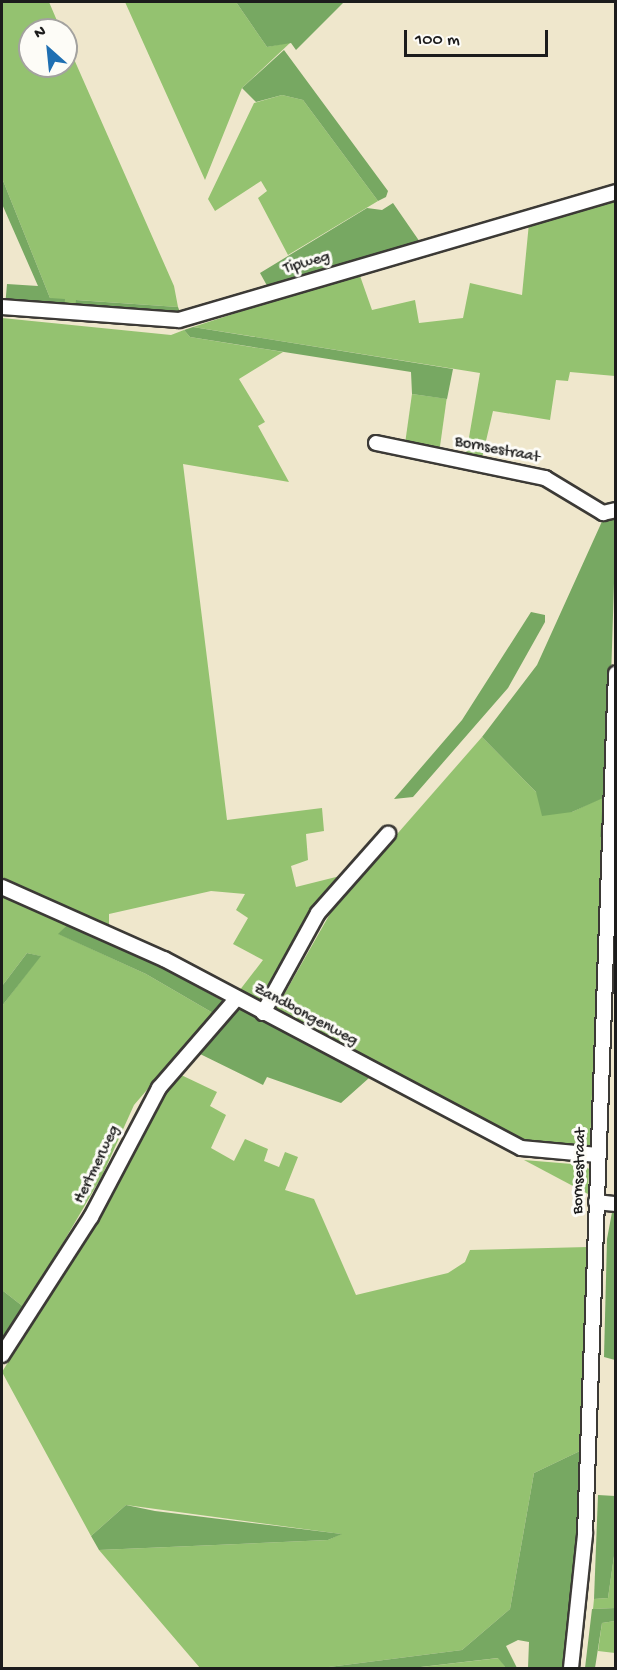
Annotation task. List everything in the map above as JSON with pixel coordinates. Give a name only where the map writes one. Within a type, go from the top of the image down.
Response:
[{"type":"street","name":"Tipweg","points":[[2,307],[178,320],[615,192]]},
{"type":"street","name":"Bornsestraat","points":[[376,443],[545,478],[609,511]]},
{"type":"street","name":"Bornsestraat","points":[[571,1668],[585,1534],[615,674]]},
{"type":"street","points":[[263,1012],[318,914],[388,834]]},
{"type":"street","name":"Zandbongenweg","points":[[2,887],[90,922],[521,1148],[598,1155]]},
{"type":"street","name":"Hertmerweg","points":[[2,1355],[91,1217],[146,1106],[236,999]]},
{"type":"street","points":[[596,1202],[615,1204]]},
{"type":"green space","points":[[2,2],[49,2],[56,18],[18,18],[18,78],[78,78],[78,68],[174,286],[178,307],[77,300],[75,311],[50,298],[2,178]]},
{"type":"green space","points":[[125,2],[236,2],[267,47],[291,42],[242,88],[205,180]]},
{"type":"green space","points":[[236,2],[344,2],[296,50],[291,43],[267,47]]},
{"type":"green space","points":[[284,50],[388,191],[386,197],[378,201],[303,100],[282,95],[256,102],[242,88]]},
{"type":"green space","points":[[282,95],[303,100],[378,201],[288,255],[258,198],[267,191],[261,181],[215,211],[208,199],[254,103]]},
{"type":"green space","points":[[2,178],[50,298],[65,299],[64,310],[5,307],[7,284],[38,286],[2,204]]},
{"type":"green space","points":[[615,197],[615,376],[570,372],[568,381],[556,380],[550,420],[493,411],[482,458],[466,455],[480,373],[193,327],[359,273],[372,310],[415,300],[419,323],[463,318],[470,283],[522,295],[529,223]]},
{"type":"green space","points":[[393,203],[422,245],[270,291],[260,273],[367,208],[382,210]]},
{"type":"green space","points":[[76,300],[178,307],[182,317],[75,311]]},
{"type":"green space","points":[[2,318],[171,335],[184,330],[190,337],[283,352],[239,379],[265,422],[258,426],[289,482],[183,464],[227,820],[322,808],[324,831],[306,834],[308,860],[291,866],[296,887],[348,874],[261,1008],[236,995],[263,960],[233,944],[248,918],[236,910],[245,894],[211,891],[109,914],[109,925],[2,880]]},
{"type":"green space","points":[[193,327],[453,369],[447,399],[412,394],[411,372],[190,337],[184,330]]},
{"type":"green space","points":[[412,394],[447,399],[440,448],[405,444]]},
{"type":"green space","points":[[604,517],[616,520],[606,837],[600,837],[603,798],[572,812],[542,816],[536,792],[482,737],[537,665]]},
{"type":"green space","points":[[531,612],[545,615],[545,622],[508,688],[413,797],[394,799],[462,720]]},
{"type":"green space","points":[[482,737],[536,792],[572,812],[603,797],[590,1149],[535,1152],[273,1014],[335,905]]},
{"type":"green space","points":[[2,896],[68,924],[59,934],[146,974],[213,1013],[134,1105],[102,1176],[25,1308],[2,1290],[2,1006],[40,956],[27,953],[2,986]]},
{"type":"green space","points":[[68,924],[120,945],[223,1001],[213,1013],[146,974],[58,934]]},
{"type":"green space","points":[[27,953],[41,956],[2,1006],[2,986]]},
{"type":"green space","points":[[238,1007],[369,1078],[341,1103],[267,1077],[263,1085],[198,1053]]},
{"type":"green space","points":[[179,1074],[217,1092],[210,1106],[226,1115],[211,1148],[234,1161],[245,1139],[268,1149],[264,1161],[279,1167],[285,1152],[298,1157],[285,1190],[314,1199],[356,1295],[448,1273],[465,1262],[470,1250],[588,1247],[582,1450],[534,1473],[510,1609],[462,1650],[321,1668],[200,1668],[99,1550],[328,1540],[341,1534],[126,1505],[91,1536],[2,1372],[106,1203],[158,1100]]},
{"type":"green space","points":[[524,1160],[584,1165],[589,1169],[588,1194]]},
{"type":"green space","points":[[613,1207],[616,1209],[615,1360],[604,1357],[607,1239]]},
{"type":"green space","points":[[2,1290],[25,1308],[2,1346]]},
{"type":"green space","points":[[582,1450],[567,1668],[528,1668],[529,1642],[518,1640],[506,1646],[517,1668],[506,1668],[498,1658],[412,1668],[321,1668],[462,1650],[510,1609],[534,1473]]},
{"type":"green space","points":[[598,1495],[615,1496],[615,1549],[608,1598],[594,1599]]},
{"type":"green space","points":[[126,1505],[155,1511],[342,1534],[328,1540],[99,1550],[91,1536]]},
{"type":"green space","points":[[615,1549],[615,1608],[593,1609],[594,1599],[608,1598]]},
{"type":"green space","points":[[615,1608],[615,1621],[602,1623],[595,1668],[585,1668],[592,1609]]},
{"type":"green space","points":[[615,1621],[615,1653],[598,1651],[602,1623]]},
{"type":"green space","points":[[499,1658],[506,1668],[412,1668]]}]
